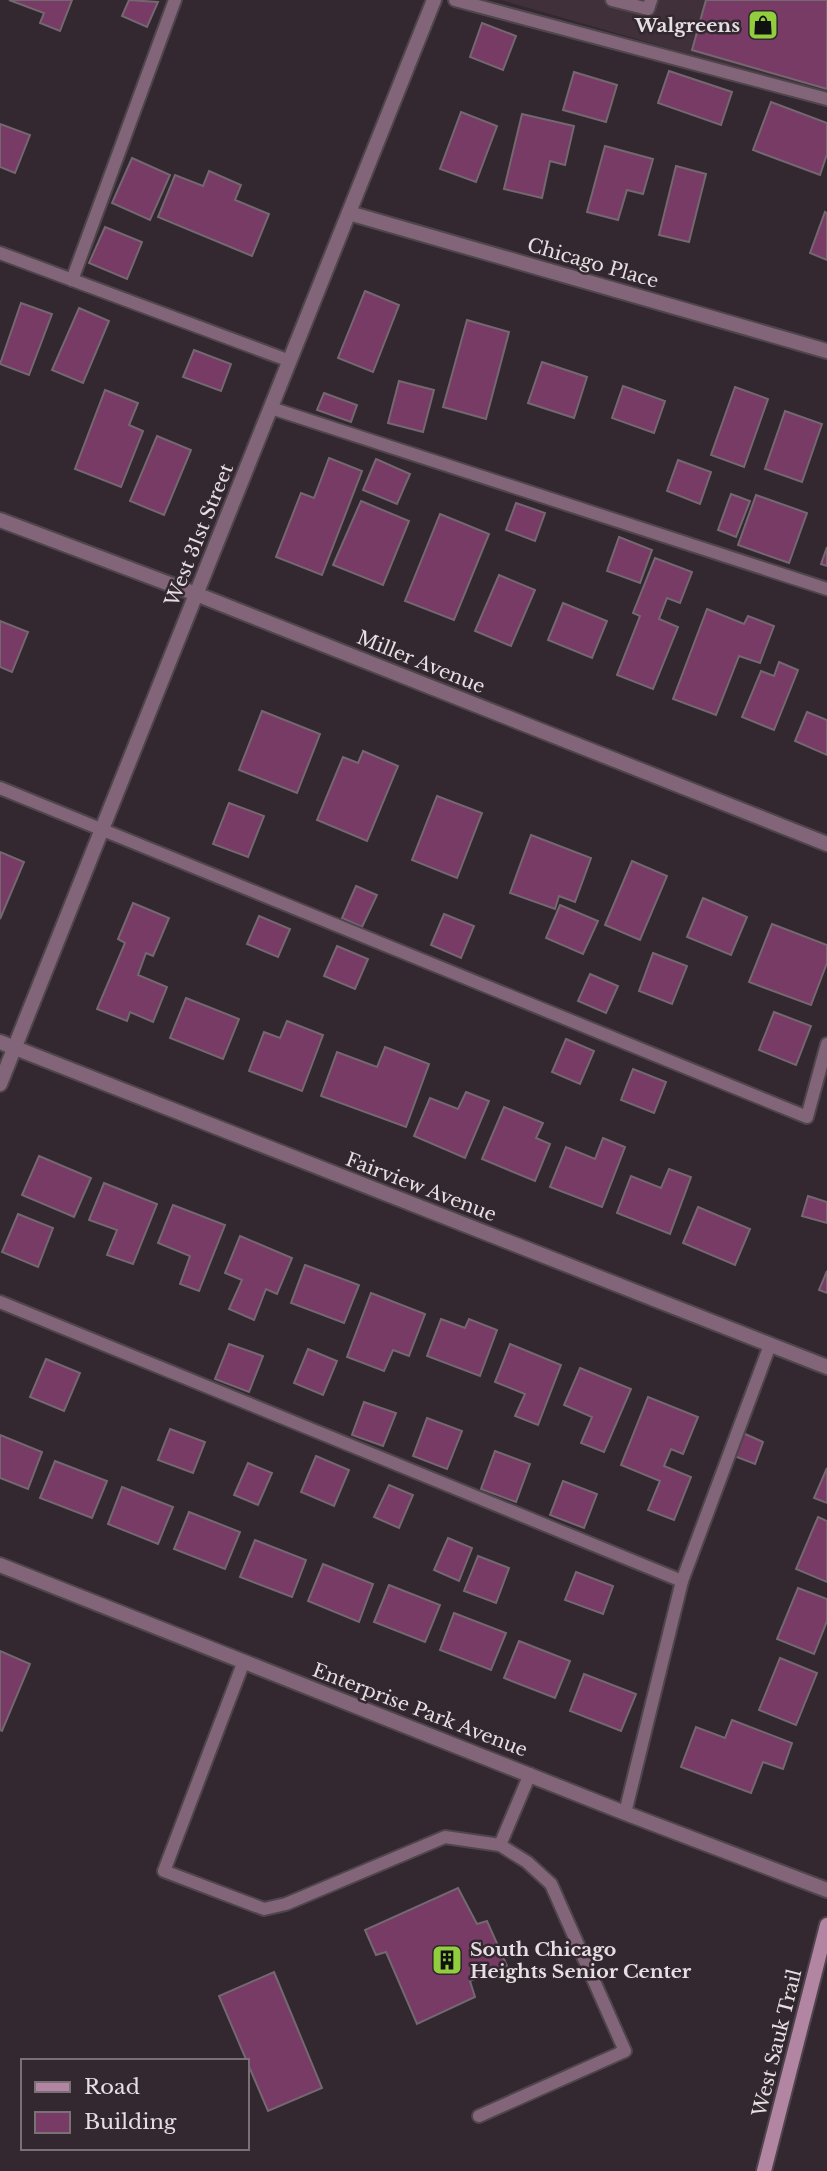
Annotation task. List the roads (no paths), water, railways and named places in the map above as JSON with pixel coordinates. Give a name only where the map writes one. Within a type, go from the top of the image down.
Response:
[{"type":"main road","name":"West Sauk Trail","points":[[764,2171],[821,1973],[827,1925]]},
{"type":"street","name":"West 31st Street","points":[[0,1084],[434,0]]},
{"type":"street","name":"Chicago Place","points":[[349,213],[827,351]]},
{"type":"street","name":"Miller Avenue","points":[[0,520],[196,594],[827,844]]},
{"type":"street","name":"Fairview Avenue","points":[[0,1042],[827,1367]]},
{"type":"street","name":"Enterprise Park Avenue","points":[[0,1565],[625,1813],[827,1889]]},
{"type":"lane","points":[[72,280],[175,0]]},
{"type":"lane","points":[[456,0],[827,99]]},
{"type":"lane","points":[[612,0],[648,9],[651,0]]},
{"type":"lane","points":[[0,253],[290,361]]},
{"type":"lane","points":[[271,408],[827,589]]},
{"type":"lane","points":[[0,789],[807,1117],[827,1044]]},
{"type":"lane","points":[[0,1302],[682,1581]]},
{"type":"lane","points":[[625,1813],[682,1581],[771,1345]]},
{"type":"lane","points":[[244,1661],[164,1871],[264,1909],[286,1904],[445,1837],[500,1845],[527,1862],[551,1884],[625,2051],[479,2116]]},
{"type":"lane","points":[[500,1845],[530,1774]]},
{"type":"place","name":"Walgreens","points":[[763,25]]},
{"type":"place","name":"South Chicago Heights Senior Center","points":[[447,1960]]}]
